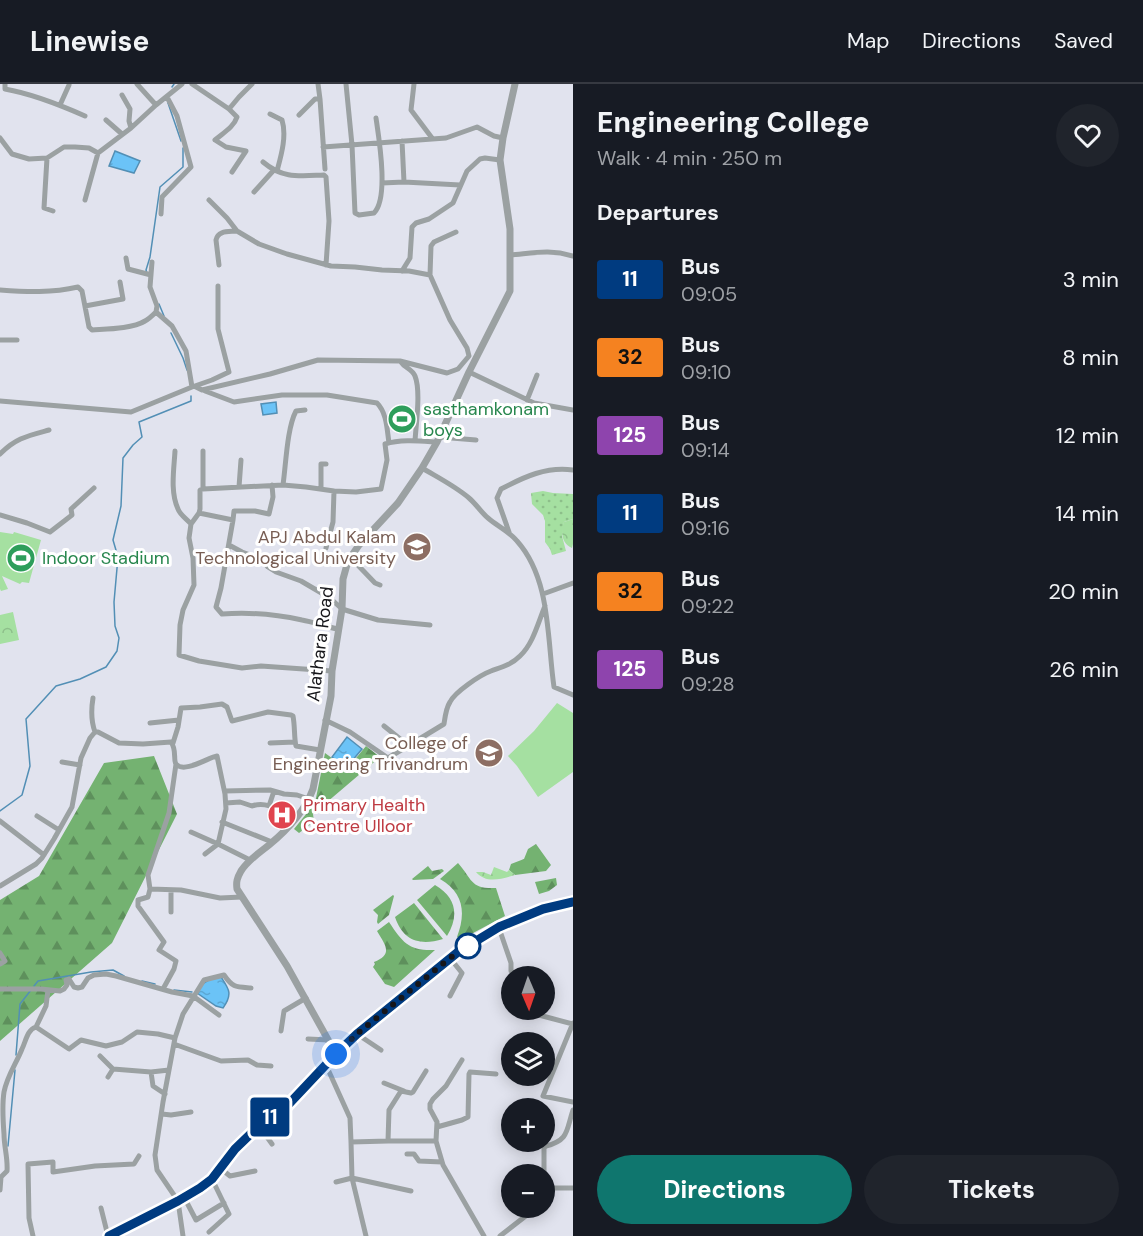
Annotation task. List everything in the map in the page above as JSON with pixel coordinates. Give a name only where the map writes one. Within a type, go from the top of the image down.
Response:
[{"type":"main road","points":[[108,1236],[181,1199],[212,1179],[235,1149],[259,1126],[287,1106],[357,1034],[458,952],[499,927],[543,909],[573,902]]},
{"type":"street","points":[[5,84],[4,89],[24,92],[85,116]]},
{"type":"street","points":[[137,84],[156,105]]},
{"type":"street","points":[[85,200],[98,153],[182,84]]},
{"type":"street","points":[[192,84],[237,117],[231,127],[215,140],[226,147],[246,152],[232,172]]},
{"type":"street","points":[[229,110],[238,97],[252,84]]},
{"type":"street","points":[[318,84],[325,169]]},
{"type":"street","points":[[346,84],[356,215],[370,214],[377,210],[382,183],[376,118]]},
{"type":"street","points":[[414,84],[411,110],[432,138]]},
{"type":"street","name":"Alathara Road","points":[[242,897],[236,886],[243,868],[295,818],[309,799],[313,789],[331,696],[332,670],[348,561],[359,545],[398,502],[422,468],[510,291],[510,229],[500,160],[513,84]]},
{"type":"street","points":[[60,105],[69,85]]},
{"type":"street","points":[[122,95],[130,110],[131,128]]},
{"type":"street","points":[[161,214],[162,197],[191,167],[177,116],[167,97]]},
{"type":"street","points":[[299,115],[315,99],[320,99]]},
{"type":"street","points":[[254,192],[275,171],[283,146],[282,120],[270,114]]},
{"type":"street","points":[[106,120],[122,134]]},
{"type":"street","points":[[323,147],[446,138],[477,126],[502,138]]},
{"type":"street","points":[[0,138],[12,154],[29,159],[47,158],[64,147],[89,148],[98,153]]},
{"type":"street","points":[[402,141],[404,182]]},
{"type":"street","points":[[47,158],[44,208],[53,211]]},
{"type":"street","points":[[402,271],[410,258],[411,227],[429,219],[453,203],[467,171],[480,159],[500,160]]},
{"type":"street","points":[[262,162],[275,171],[298,177],[320,175],[326,177],[329,221],[326,265]]},
{"type":"street","points":[[382,183],[460,185]]},
{"type":"street","points":[[210,200],[237,231],[259,244],[287,254],[326,265],[430,274]]},
{"type":"street","points":[[219,265],[217,236],[222,232],[237,231]]},
{"type":"street","points":[[202,390],[318,360],[400,361],[447,373],[458,369],[468,358],[469,353],[450,320],[430,274],[431,246],[434,242],[456,232]]},
{"type":"street","points":[[510,255],[546,251],[573,256]]},
{"type":"street","points":[[126,258],[128,269],[151,275]]},
{"type":"street","points":[[0,290],[41,292],[62,291],[78,287],[82,291],[89,327],[93,330],[125,328],[145,321],[156,312],[157,306],[150,287],[152,262]]},
{"type":"street","points":[[85,306],[123,299],[120,282]]},
{"type":"street","points":[[0,401],[130,412],[229,372],[218,329],[218,286]]},
{"type":"street","points":[[156,312],[172,326],[186,351],[193,386]]},
{"type":"street","points":[[0,340],[17,340]]},
{"type":"street","points":[[400,361],[404,367],[412,371],[417,383],[415,441]]},
{"type":"street","points":[[469,372],[527,400],[545,406],[573,410]]},
{"type":"street","points":[[527,400],[537,375]]},
{"type":"street","points":[[193,386],[234,402],[282,395],[327,395],[377,404],[383,412],[389,443]]},
{"type":"street","points":[[283,485],[288,441],[294,416],[296,411],[305,410]]},
{"type":"street","points":[[0,454],[16,441],[49,430]]},
{"type":"street","points":[[203,489],[283,485],[356,492],[381,489],[387,460],[385,444],[438,439],[476,440]]},
{"type":"street","points":[[174,451],[173,486],[178,510],[191,524]]},
{"type":"street","points":[[203,451],[203,489],[200,490],[199,513],[191,524],[189,538],[193,558],[194,585],[183,610],[179,655],[199,661],[242,668],[261,666],[332,670]]},
{"type":"street","points":[[239,487],[241,460]]},
{"type":"street","points":[[321,489],[321,464],[326,464]]},
{"type":"street","points":[[422,468],[469,498],[490,520],[509,533],[524,549],[539,578],[543,594],[554,687],[573,695]]},
{"type":"street","points":[[509,533],[497,498],[501,489],[550,469],[573,470]]},
{"type":"street","points":[[272,485],[273,497],[269,514],[234,511],[216,607],[222,614],[264,614],[304,620],[338,629]]},
{"type":"street","points":[[0,515],[50,532],[72,515],[71,509],[94,488]]},
{"type":"street","points":[[326,548],[333,522],[333,491]]},
{"type":"street","points":[[199,513],[233,520]]},
{"type":"street","points":[[229,546],[261,559],[276,572],[301,580],[330,598],[342,609],[378,620],[430,625]]},
{"type":"street","points":[[351,558],[375,583],[380,585]]},
{"type":"street","points":[[543,594],[573,583]]},
{"type":"street","points":[[325,720],[350,732],[388,758],[444,724],[451,700],[472,681],[509,665],[521,655],[532,640],[545,606]]},
{"type":"street","points":[[93,698],[91,708],[95,732]]},
{"type":"street","points":[[163,989],[176,961],[159,950],[164,942],[138,906],[138,900],[148,897],[150,889],[148,875],[169,813],[176,763],[173,743],[181,708],[222,704],[227,707],[232,721],[268,712],[290,714],[293,716],[296,729],[296,746],[320,750]]},
{"type":"street","points":[[150,723],[179,720]]},
{"type":"street","points":[[384,726],[409,746]]},
{"type":"street","points":[[95,732],[119,743],[143,744],[168,741],[173,743]]},
{"type":"street","points":[[0,886],[36,864],[44,855],[72,807],[81,758],[95,732]]},
{"type":"street","points":[[270,743],[295,742]]},
{"type":"street","points":[[176,763],[184,767],[217,756],[225,791],[226,809],[218,844],[205,854]]},
{"type":"street","points":[[62,762],[80,765]]},
{"type":"street","points":[[225,791],[270,790],[309,799]]},
{"type":"street","points":[[269,806],[274,791]]},
{"type":"street","points":[[225,802],[274,807],[295,818]]},
{"type":"street","points":[[38,816],[59,830]]},
{"type":"street","points":[[0,821],[44,855]]},
{"type":"street","points":[[222,822],[272,842]]},
{"type":"street","points":[[191,832],[250,860]]},
{"type":"street","points":[[150,889],[181,890],[220,898],[242,897],[262,925],[306,998],[336,1054]]},
{"type":"street","points":[[171,890],[171,912]]},
{"type":"street","points":[[499,927],[511,966]]},
{"type":"street","points":[[0,953],[5,961],[0,964]]},
{"type":"street","points":[[450,958],[462,973],[450,996]]},
{"type":"street","points":[[0,989],[36,988],[60,991],[67,985],[66,980],[78,988],[94,975],[106,974],[193,996],[219,1015]]},
{"type":"street","points":[[224,1203],[196,1220],[157,1170],[155,1155],[174,1041],[183,1014],[193,996],[204,980],[224,975],[236,987],[251,988]]},
{"type":"street","points":[[0,1190],[1,1178],[7,1171],[8,1164],[2,1110],[8,1076],[29,1031],[36,1027],[46,1006],[48,990]]},
{"type":"street","points":[[281,1031],[284,1011],[306,998]]},
{"type":"street","points":[[555,1019],[573,1024],[543,1096],[573,1101]]},
{"type":"street","points":[[36,1027],[69,1049],[81,1040],[106,1046],[122,1042],[137,1032],[158,1034],[221,1061],[248,1060],[257,1065],[271,1066]]},
{"type":"street","points":[[357,1034],[381,1050]]},
{"type":"street","points":[[308,1040],[329,1040]]},
{"type":"street","points":[[100,1056],[112,1068],[151,1072],[169,1070]]},
{"type":"street","points":[[462,1060],[446,1086],[433,1098],[430,1109],[437,1122],[436,1142],[442,1162],[484,1236]]},
{"type":"street","points":[[326,1065],[350,1118],[352,1178],[364,1234]]},
{"type":"street","points":[[108,1077],[112,1068]]},
{"type":"street","points":[[384,1083],[411,1093],[426,1071]]},
{"type":"street","points":[[437,1127],[468,1117],[470,1071],[496,1074]]},
{"type":"street","points":[[151,1072],[153,1086],[165,1094]]},
{"type":"street","points":[[388,1141],[389,1110],[401,1091],[404,1091]]},
{"type":"street","points":[[544,1164],[544,1148],[562,1140],[573,1110]]},
{"type":"street","points":[[162,1114],[191,1112]]},
{"type":"street","points":[[259,1126],[272,1144]]},
{"type":"street","points":[[565,1135],[573,1138]]},
{"type":"street","points":[[351,1142],[436,1142]]},
{"type":"street","points":[[407,1154],[414,1154],[419,1161],[442,1162]]},
{"type":"street","points":[[32,1234],[28,1164],[53,1162],[53,1172],[94,1166],[134,1164],[139,1156]]},
{"type":"street","points":[[220,1168],[230,1176],[255,1171]]},
{"type":"street","points":[[336,1182],[352,1178],[411,1191]]},
{"type":"street","points":[[208,1232],[229,1214],[212,1179]]},
{"type":"street","points":[[555,1188],[573,1188]]},
{"type":"street","points":[[181,1199],[183,1236]]},
{"type":"street","points":[[21,1202],[29,1201]]},
{"type":"street","points":[[101,1209],[108,1236]]},
{"type":"street","points":[[500,1236],[523,1218]]},
{"type":"green space","points":[[543,491],[573,494],[573,519],[564,522],[562,536],[566,551],[552,555],[545,542],[543,515],[532,504],[531,493]]},
{"type":"green space","points":[[573,519],[572,548],[564,541],[562,530],[564,522]]},
{"type":"green space","name":"Indoor Stadium","points":[[0,532],[13,534],[14,532],[41,540],[29,583],[20,584],[2,576],[8,589],[1,591],[0,589]]},
{"type":"green space","points":[[13,612],[19,640],[0,644],[0,615]]},
{"type":"green space","points":[[557,703],[573,713],[573,772],[538,797],[508,756],[534,731]]},
{"type":"green space","points":[[366,746],[380,757],[313,814],[314,822],[299,833],[294,829],[315,803],[325,753],[347,769]]},
{"type":"green space","points":[[154,756],[177,814],[112,943],[0,1041],[0,900],[39,876],[104,763]]},
{"type":"green space","points":[[536,844],[551,865],[546,871],[515,875],[509,870],[511,864],[524,859],[528,849]]},
{"type":"green space","points":[[458,863],[477,885],[496,888],[505,916],[460,940],[457,937],[462,920],[461,904],[454,891],[440,879]]},
{"type":"green space","points":[[428,866],[432,871],[442,869],[444,871],[433,879],[412,879]]},
{"type":"green space","points":[[494,867],[507,872],[509,870],[515,875],[489,879],[476,872],[491,875]]},
{"type":"green space","points":[[556,878],[557,885],[539,894],[535,882]]},
{"type":"green space","points":[[435,885],[448,896],[454,908],[451,929],[447,936],[417,900]]},
{"type":"green space","points":[[393,895],[389,915],[378,924],[378,915],[373,910]]},
{"type":"green space","points":[[414,903],[443,939],[427,942],[413,940],[403,932],[395,917]]},
{"type":"green space","points":[[389,922],[407,944],[419,949],[435,950],[394,987],[385,984],[373,967],[374,962],[386,953],[385,945],[377,931]]},
{"type":"water","points":[[115,151],[140,161],[134,173],[109,166]]},
{"type":"water","points":[[276,402],[277,413],[263,415],[261,404]]},
{"type":"water","points":[[347,737],[362,749],[346,768],[332,757]]},
{"type":"water","points":[[215,976],[221,977],[229,992],[223,1008],[197,993],[199,986]]},
{"type":"waterway","points":[[168,103],[181,141]]},
{"type":"waterway","points":[[147,273],[160,187],[183,167],[183,148]]},
{"type":"waterway","points":[[159,304],[164,316]]},
{"type":"waterway","points":[[171,333],[187,370]]},
{"type":"waterway","points":[[0,811],[22,795],[30,766],[26,719],[56,686],[80,679],[106,667],[117,651],[119,638],[115,626],[114,602],[118,557],[113,540],[121,506],[123,458],[142,437],[139,422],[191,401],[191,396]]},
{"type":"waterway","points":[[34,986],[38,981],[91,972],[113,970],[124,976]]},
{"type":"waterway","points":[[142,981],[155,984]]},
{"type":"waterway","points":[[16,1055],[20,1004],[31,990]]},
{"type":"waterway","points":[[174,990],[192,992]]},
{"type":"waterway","points":[[8,1146],[15,1070]]},
{"type":"bus line","name":"11","points":[[109,1236],[178,1201],[212,1179],[235,1149],[262,1123],[287,1106],[357,1034],[458,952],[499,927],[543,909],[573,902]]},
{"type":"place","name":"sasthamkonam boys","points":[[402,419]]},
{"type":"place","name":"APJ Abdul Kalam Technological University","points":[[417,547]]},
{"type":"place","name":"Indoor Stadium","points":[[21,558]]},
{"type":"place","name":"College of Engineering Trivandrum","points":[[489,753]]},
{"type":"place","name":"Primary Health Centre Ulloor","points":[[282,815]]},
{"type":"route","points":[[336,1054],[357,1034],[468,946]]}]
